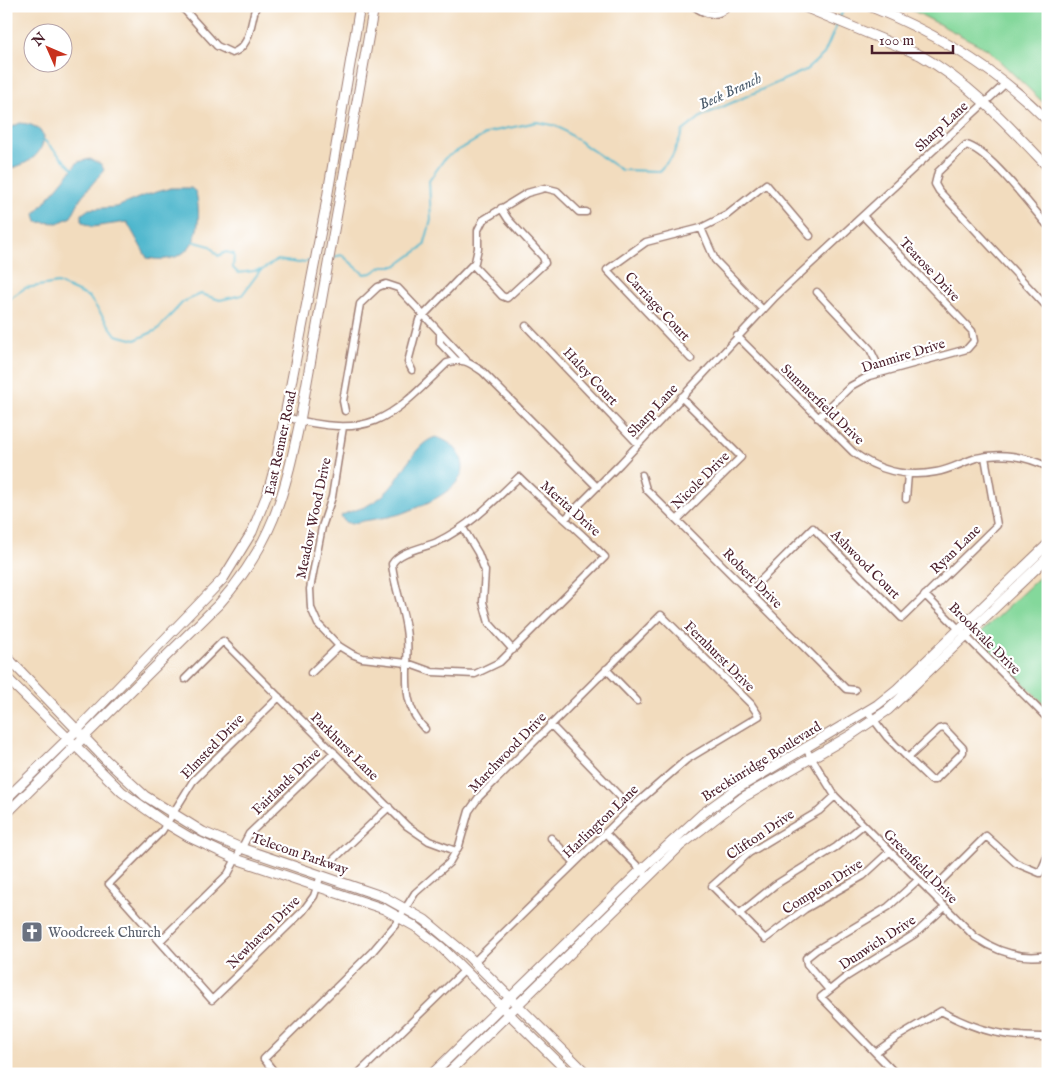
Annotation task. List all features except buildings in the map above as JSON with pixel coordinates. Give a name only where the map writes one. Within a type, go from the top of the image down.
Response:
[{"type":"street","points":[[181,6],[217,46],[232,53],[239,51],[246,44],[256,6]]},
{"type":"street","name":"East Renner Road","points":[[6,799],[78,729],[210,593],[234,563],[254,526],[268,492],[285,417],[316,246],[325,210],[360,6]]},
{"type":"street","name":"East Renner Road","points":[[6,814],[220,604],[248,568],[271,527],[280,504],[300,421],[327,268],[339,213],[374,6]]},
{"type":"street","points":[[694,6],[713,14],[719,14],[728,6]]},
{"type":"street","points":[[802,6],[937,64],[986,102],[1048,167]]},
{"type":"street","points":[[870,6],[948,43],[1006,83],[1048,121]]},
{"type":"street","points":[[357,27],[370,31]]},
{"type":"street","name":"Sharp Lane","points":[[566,518],[763,310],[1006,83]]},
{"type":"street","points":[[1048,226],[986,156],[973,146],[966,145],[938,172],[935,184],[939,191],[1048,308]]},
{"type":"street","points":[[763,310],[715,260],[701,228],[727,215],[766,184],[810,236]]},
{"type":"street","points":[[412,370],[408,362],[415,330],[424,314],[473,265],[478,254],[477,234],[481,223],[501,208],[535,189],[545,188],[557,191],[579,212],[586,212]]},
{"type":"street","points":[[473,265],[502,296],[507,298],[543,266],[545,261],[508,219],[501,208]]},
{"type":"street","points":[[325,210],[339,213]]},
{"type":"street","name":"Tearose Drive","points":[[863,216],[972,331],[974,341]]},
{"type":"street","name":"Carriage Court","points":[[691,359],[607,270],[646,242],[701,228]]},
{"type":"street","points":[[344,411],[343,400],[360,304],[378,287],[386,284],[394,286],[424,314],[466,360],[483,372],[597,487]]},
{"type":"street","points":[[817,292],[870,349],[881,372]]},
{"type":"street","name":"Haley Court","points":[[526,326],[638,444]]},
{"type":"street","points":[[440,333],[440,343],[456,360]]},
{"type":"street","name":"Summerfield Drive","points":[[737,336],[818,418],[860,457],[882,469],[908,474],[938,472],[985,457],[1014,456],[1048,467]]},
{"type":"street","name":"Danmire Drive","points":[[818,418],[851,386],[864,378],[967,349],[974,341]]},
{"type":"street","points":[[285,417],[343,427],[364,425],[391,414],[447,363],[456,360],[466,360]]},
{"type":"street","name":"Nicole Drive","points":[[678,520],[741,457],[681,397]]},
{"type":"street","name":"Meadow Wood Drive","points":[[343,427],[332,497],[322,527],[310,608],[318,624],[339,646],[362,658],[407,663],[432,672],[470,674],[494,666],[513,650],[605,557]]},
{"type":"street","name":"Ryan Lane","points":[[902,618],[997,525],[985,457]]},
{"type":"street","points":[[906,499],[908,474]]},
{"type":"street","name":"Robert Drive","points":[[642,475],[646,489],[846,690],[855,690]]},
{"type":"street","name":"Merita Drive","points":[[463,528],[485,511],[519,477],[551,509],[566,518],[605,557]]},
{"type":"street","points":[[425,729],[415,717],[407,698],[406,628],[394,577],[392,564],[394,559],[463,528],[478,553],[485,571],[483,602],[485,612],[495,632],[513,650]]},
{"type":"street","name":"Ashwood Court","points":[[749,592],[813,528],[902,618]]},
{"type":"street","name":"Breckinridge Boulevard","points":[[432,1074],[641,870],[702,814],[735,790],[873,720],[902,698],[1048,544]]},
{"type":"street","name":"Breckinridge Boulevard","points":[[448,1074],[648,876],[701,828],[868,712],[1048,557]]},
{"type":"street","name":"Brookvale Drive","points":[[925,595],[1048,719]]},
{"type":"street","name":"Marchwood Drive","points":[[276,1074],[264,1059],[372,952],[389,933],[405,908],[422,887],[441,872],[456,852],[464,823],[475,802],[550,724],[661,615]]},
{"type":"street","name":"Fernhurst Drive","points":[[661,615],[751,704],[759,716]]},
{"type":"street","name":"Parkhurst Lane","points":[[185,679],[223,641],[388,807],[419,835],[456,852]]},
{"type":"street","points":[[311,674],[339,646]]},
{"type":"street","name":"Telecom Parkway","points":[[6,656],[140,791],[203,832],[241,848],[384,896],[405,908],[446,936],[587,1074]]},
{"type":"street","points":[[606,669],[637,701]]},
{"type":"street","name":"Telecom Parkway","points":[[6,677],[122,792],[167,824],[189,837],[236,859],[317,886],[400,917],[441,947],[570,1074]]},
{"type":"street","name":"Elmsted Drive","points":[[160,941],[109,884],[167,824],[193,781],[279,697]]},
{"type":"street","points":[[868,712],[908,758],[931,780],[935,780],[962,754],[963,748],[946,730],[939,728],[908,758]]},
{"type":"street","name":"Harlington Lane","points":[[473,963],[605,832],[686,760],[759,716]]},
{"type":"street","points":[[550,724],[631,808]]},
{"type":"street","name":"Fairlands Drive","points":[[160,941],[228,874],[241,848],[262,820],[334,752]]},
{"type":"street","name":"Greenfield Drive","points":[[808,752],[835,796],[975,937],[994,949],[1023,957],[1048,955]]},
{"type":"street","name":"Clifton Drive","points":[[765,939],[712,886],[749,853],[819,811],[835,796]]},
{"type":"street","points":[[333,860],[388,807]]},
{"type":"street","points":[[739,914],[775,884],[841,843],[863,825]]},
{"type":"street","points":[[605,832],[648,876]]},
{"type":"street","points":[[930,892],[986,836],[1016,863],[1040,873],[1048,855]]},
{"type":"street","points":[[550,838],[575,863]]},
{"type":"street","name":"Compton Drive","points":[[765,939],[806,909],[863,876],[890,852]]},
{"type":"street","name":"Newhaven Drive","points":[[160,941],[212,1000],[303,911],[314,896],[321,875]]},
{"type":"street","points":[[829,990],[807,964],[806,958],[888,906],[918,880]]},
{"type":"street","name":"Dunwich Drive","points":[[876,1052],[821,997],[915,934],[945,907]]},
{"type":"street","points":[[358,1074],[464,970]]},
{"type":"street","points":[[896,1074],[876,1052],[941,1011],[962,1022],[995,1034],[1024,1038],[1048,1037]]},
{"type":"green space","points":[[904,6],[1048,6],[1048,107],[987,49]]},
{"type":"green space","points":[[1048,569],[1048,708],[977,636]]},
{"type":"water","points":[[20,123],[37,128],[44,136],[43,144],[32,159],[6,170],[6,130]]},
{"type":"water","points":[[90,159],[101,164],[104,170],[82,196],[71,217],[58,223],[37,222],[35,214],[78,162]]},
{"type":"water","points":[[171,188],[191,188],[196,192],[198,206],[198,220],[192,243],[176,257],[163,259],[147,258],[127,222],[92,227],[82,222],[82,214],[89,209],[117,207],[143,196]]},
{"type":"water","points":[[436,437],[452,446],[458,452],[462,461],[463,471],[459,480],[451,488],[419,507],[400,514],[351,524],[344,521],[341,516],[367,506],[384,494],[396,481],[416,451],[429,440]]},
{"type":"waterway","name":"Beck Branch","points":[[840,17],[845,6]]},
{"type":"waterway","name":"Beck Branch","points":[[333,257],[342,255],[364,274],[372,273],[383,266],[396,266],[424,246],[431,220],[429,181],[445,158],[490,132],[537,122],[557,126],[621,170],[659,171],[672,157],[683,131],[702,116],[806,70],[824,54],[837,24]]},
{"type":"waterway","points":[[44,140],[74,170]]},
{"type":"waterway","points":[[192,241],[210,246],[218,256],[226,252],[234,254],[233,268],[238,273],[261,270]]},
{"type":"waterway","name":"Beck Branch","points":[[6,301],[25,288],[58,283],[89,297],[116,335],[135,340],[157,330],[183,302],[201,294],[220,300],[242,295],[259,272],[277,260],[299,263],[313,260]]},
{"type":"place","name":"Woodcreek Church","points":[[32,932]]}]
